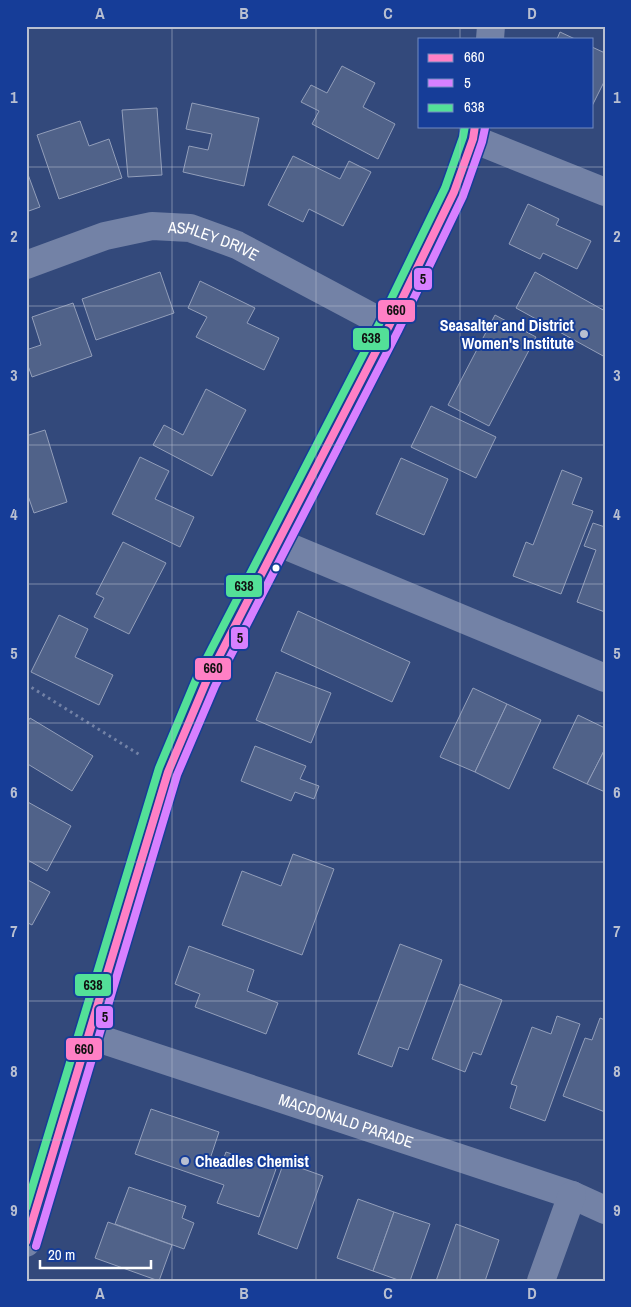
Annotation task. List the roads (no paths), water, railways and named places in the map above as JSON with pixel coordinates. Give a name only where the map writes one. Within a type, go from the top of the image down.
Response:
[{"type":"street","points":[[26,1243],[168,772],[206,682],[389,326],[454,192],[474,132],[605,192]]},
{"type":"street","name":"ASHLEY DRIVE","points":[[26,265],[105,236],[152,226],[190,228],[237,245],[389,326]]},
{"type":"street","points":[[277,542],[605,678]]},
{"type":"street","name":"MACDONALD PARADE","points":[[88,1035],[572,1195],[605,1210]]},
{"type":"street","points":[[541,1281],[572,1195]]},
{"type":"place","name":"Seasalter and District Women's Institute","points":[[584,334]]},
{"type":"place","name":"Cheadles Chemist","points":[[185,1161]]}]
